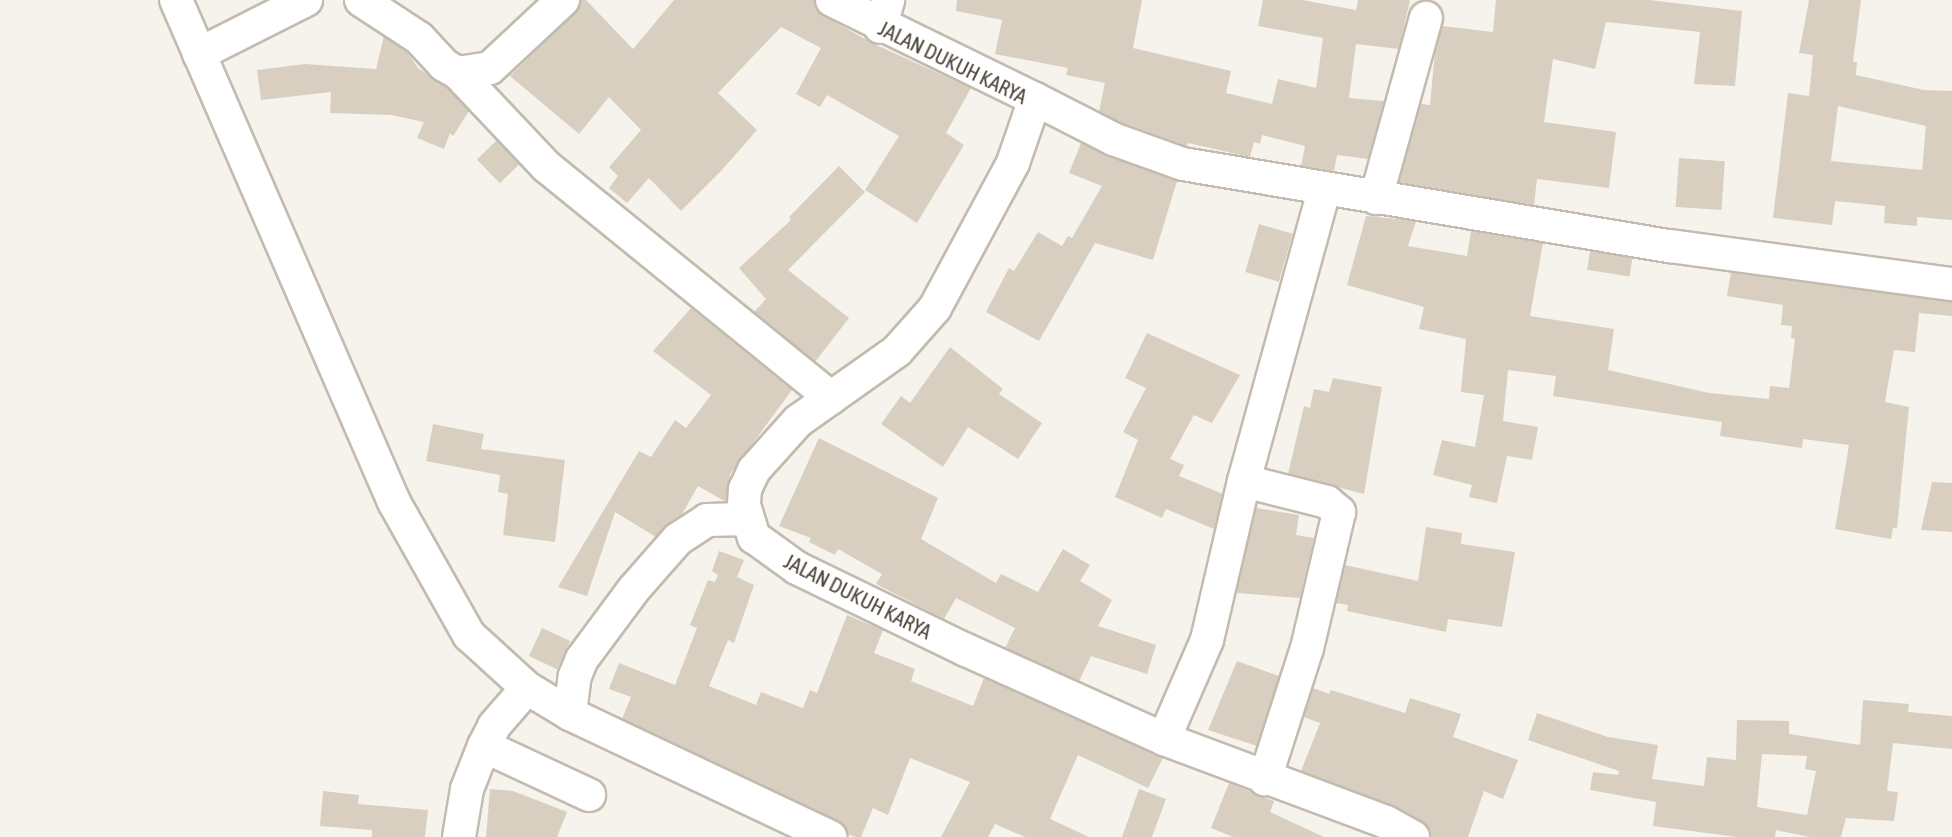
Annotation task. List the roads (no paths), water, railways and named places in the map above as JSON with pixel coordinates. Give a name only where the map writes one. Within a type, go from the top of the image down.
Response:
[{"type":"street","points":[[176,0],[394,502],[469,635],[527,688],[570,714],[830,837]]},
{"type":"street","points":[[199,54],[306,0]]},
{"type":"street","points":[[361,0],[419,38],[444,65],[458,73],[547,167],[831,398]]},
{"type":"street","points":[[458,73],[490,68],[544,14],[563,0]]},
{"type":"street","name":"JALAN DUKUH KARYA","points":[[832,0],[884,13],[1035,99],[1013,163],[935,308],[897,351],[798,421],[754,471],[746,489],[747,519],[754,537],[797,568],[966,650],[1164,739],[1264,779],[1386,822],[1413,837]]},
{"type":"street","points":[[1376,198],[1426,18]]},
{"type":"street","points":[[1035,99],[1152,154],[1324,189],[1670,246],[1952,284]]},
{"type":"street","points":[[1164,739],[1207,640],[1244,482],[1324,189]]},
{"type":"street","points":[[1244,482],[1327,502],[1339,512],[1307,648],[1264,779]]},
{"type":"street","points":[[570,714],[575,676],[582,659],[634,589],[678,539],[707,520],[747,519]]},
{"type":"street","points":[[459,837],[467,789],[484,746],[494,726],[527,688]]},
{"type":"street","points":[[484,746],[589,795]]}]
